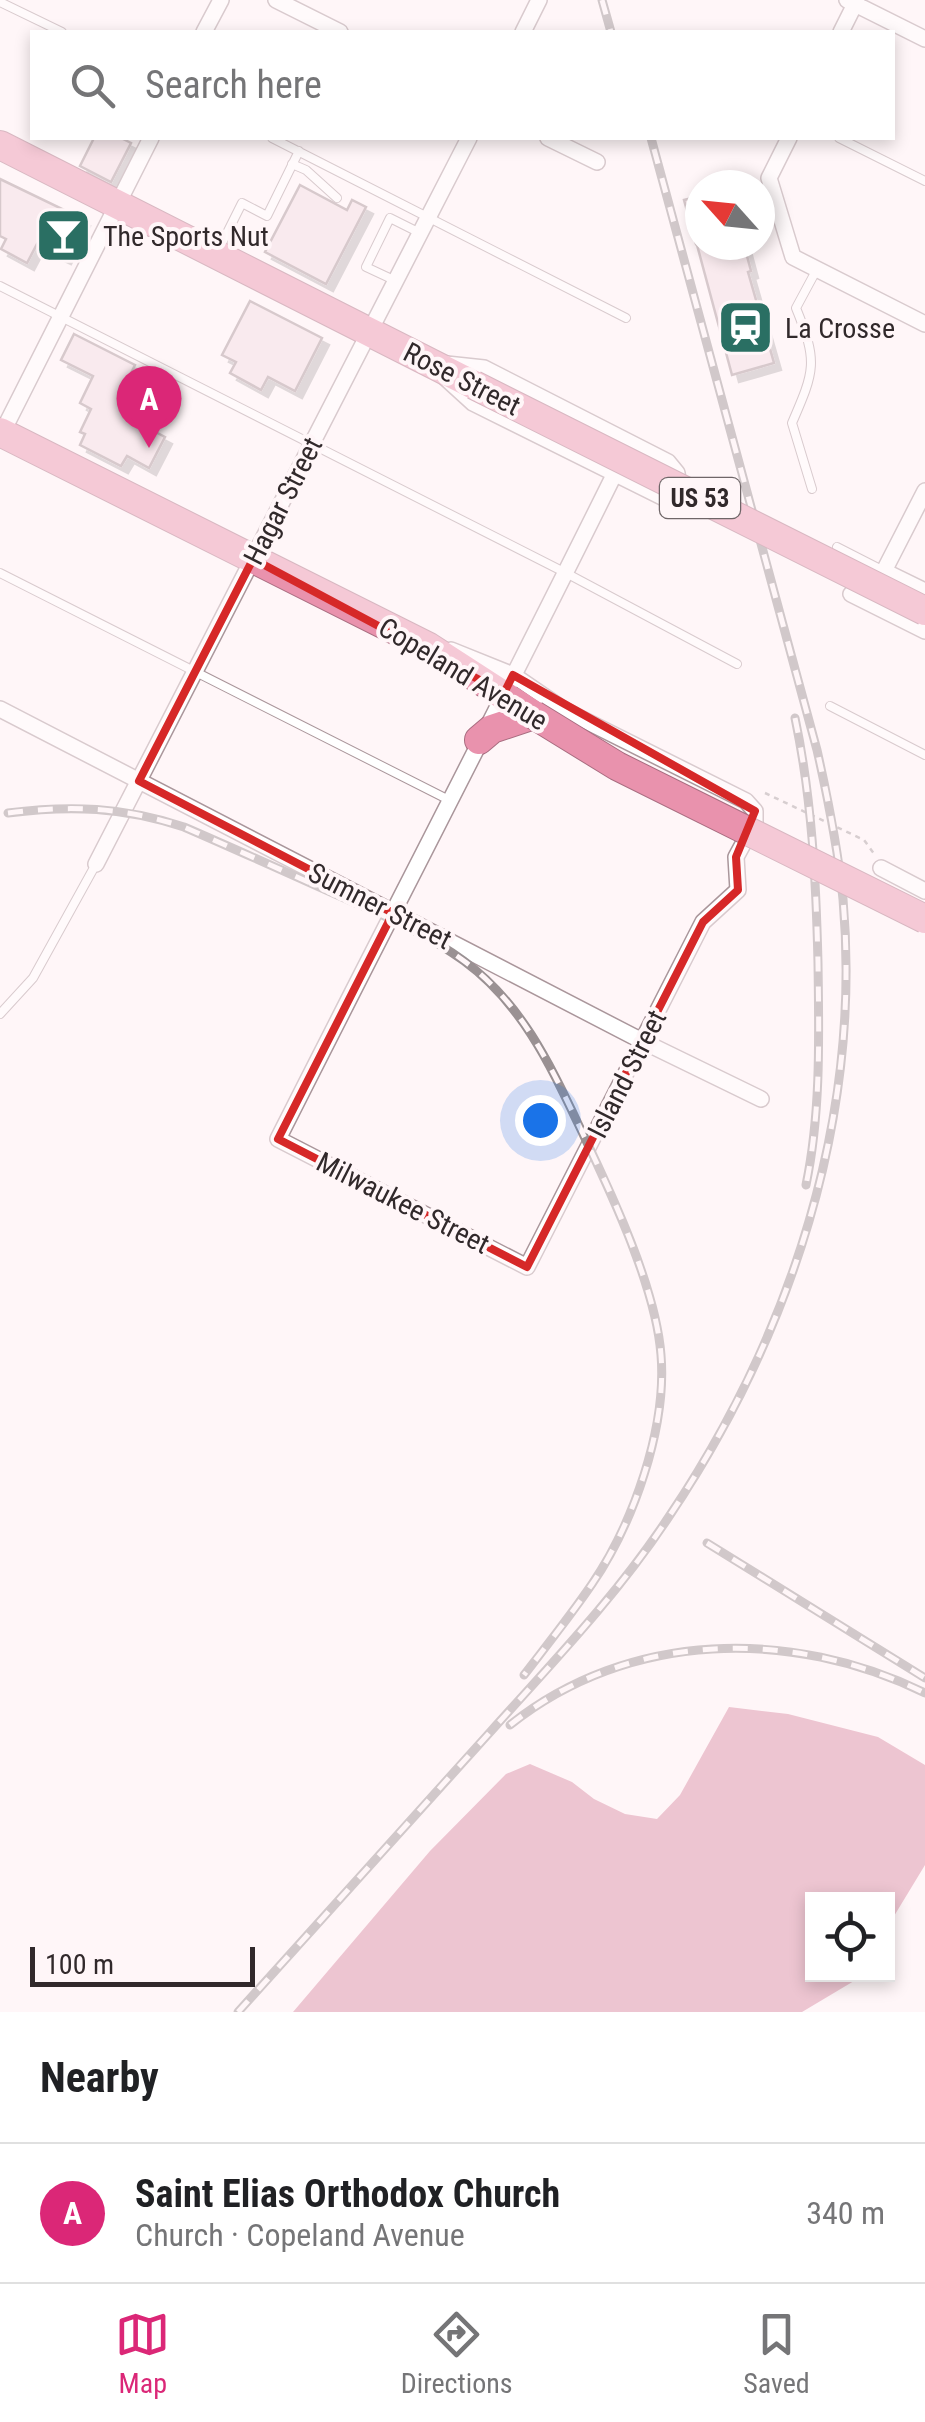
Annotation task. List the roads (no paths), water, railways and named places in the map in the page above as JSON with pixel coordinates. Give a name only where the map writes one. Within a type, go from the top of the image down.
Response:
[{"type":"highway","name":"Rose Street","points":[[0,145],[925,611]]},
{"type":"highway","name":"Copeland Avenue","points":[[1,434],[508,684],[534,715],[617,766],[925,919]]},
{"type":"highway","points":[[479,740],[492,729],[534,715]]},
{"type":"street","points":[[205,30],[221,0]]},
{"type":"street","points":[[276,0],[336,30]]},
{"type":"street","points":[[524,30],[540,0]]},
{"type":"street","points":[[842,30],[853,1],[925,39]]},
{"type":"street","points":[[1,434],[150,140]]},
{"type":"street","name":"Hagar Street","points":[[96,864],[468,140]]},
{"type":"street","points":[[552,140],[597,162]]},
{"type":"street","points":[[787,140],[769,178],[793,257],[925,324]]},
{"type":"street","points":[[428,362],[484,368],[668,462],[676,473],[680,500],[672,502],[473,402],[428,362]]},
{"type":"street","points":[[392,912],[615,474]]},
{"type":"street","points":[[925,491],[884,571],[925,591]]},
{"type":"street","points":[[851,594],[925,631]]},
{"type":"street","name":"Island Street","points":[[508,684],[753,806],[755,822],[736,857],[738,890],[703,922],[527,1267]]},
{"type":"street","name":"Sumner Street","points":[[0,709],[761,1099]]},
{"type":"street","points":[[881,868],[925,891]]},
{"type":"street","name":"Milwaukee Street","points":[[392,912],[278,1139],[527,1267]]},
{"type":"lane","points":[[0,2],[58,30]]},
{"type":"lane","points":[[276,140],[626,318]]},
{"type":"lane","points":[[843,140],[925,180]]},
{"type":"lane","points":[[216,255],[242,204],[267,216],[299,152]]},
{"type":"lane","points":[[292,164],[306,170],[336,198]]},
{"type":"lane","points":[[396,281],[366,267],[398,201]]},
{"type":"lane","points":[[390,218],[420,233]]},
{"type":"lane","points":[[812,489],[792,423],[811,380],[813,348],[796,308],[817,269]]},
{"type":"lane","points":[[0,286],[737,664]]},
{"type":"lane","points":[[837,547],[884,571]]},
{"type":"lane","points":[[0,573],[449,800]]},
{"type":"lane","points":[[830,706],[925,754]]},
{"type":"lane","points":[[0,1014],[32,978],[96,864]]},
{"type":"railway","points":[[602,0],[610,30]]},
{"type":"railway","points":[[238,2012],[585,1626],[670,1515],[713,1446],[751,1373],[783,1298],[809,1221],[829,1142],[841,1062],[846,981],[843,899],[832,824],[817,750],[652,140]]},
{"type":"railway","points":[[795,718],[812,840],[818,963],[817,1102],[806,1185]]},
{"type":"railway","points":[[8,813],[97,810],[140,815],[184,827],[386,917],[434,942],[485,978],[520,1018],[548,1062],[607,1185],[642,1272],[657,1329],[661,1383],[653,1444],[621,1533],[592,1584],[524,1675]]},
{"type":"railway","points":[[707,1543],[925,1678]]},
{"type":"railway","points":[[510,1725],[557,1694],[606,1671],[659,1656],[712,1649],[767,1650],[821,1657],[874,1672],[925,1693]]},
{"type":"place","name":"The Sports Nut","points":[[64,236]]},
{"type":"place","name":"La Crosse","points":[[746,328]]},
{"type":"place","name":"Saint Elias Orthodox Church","points":[[149,448]]}]
